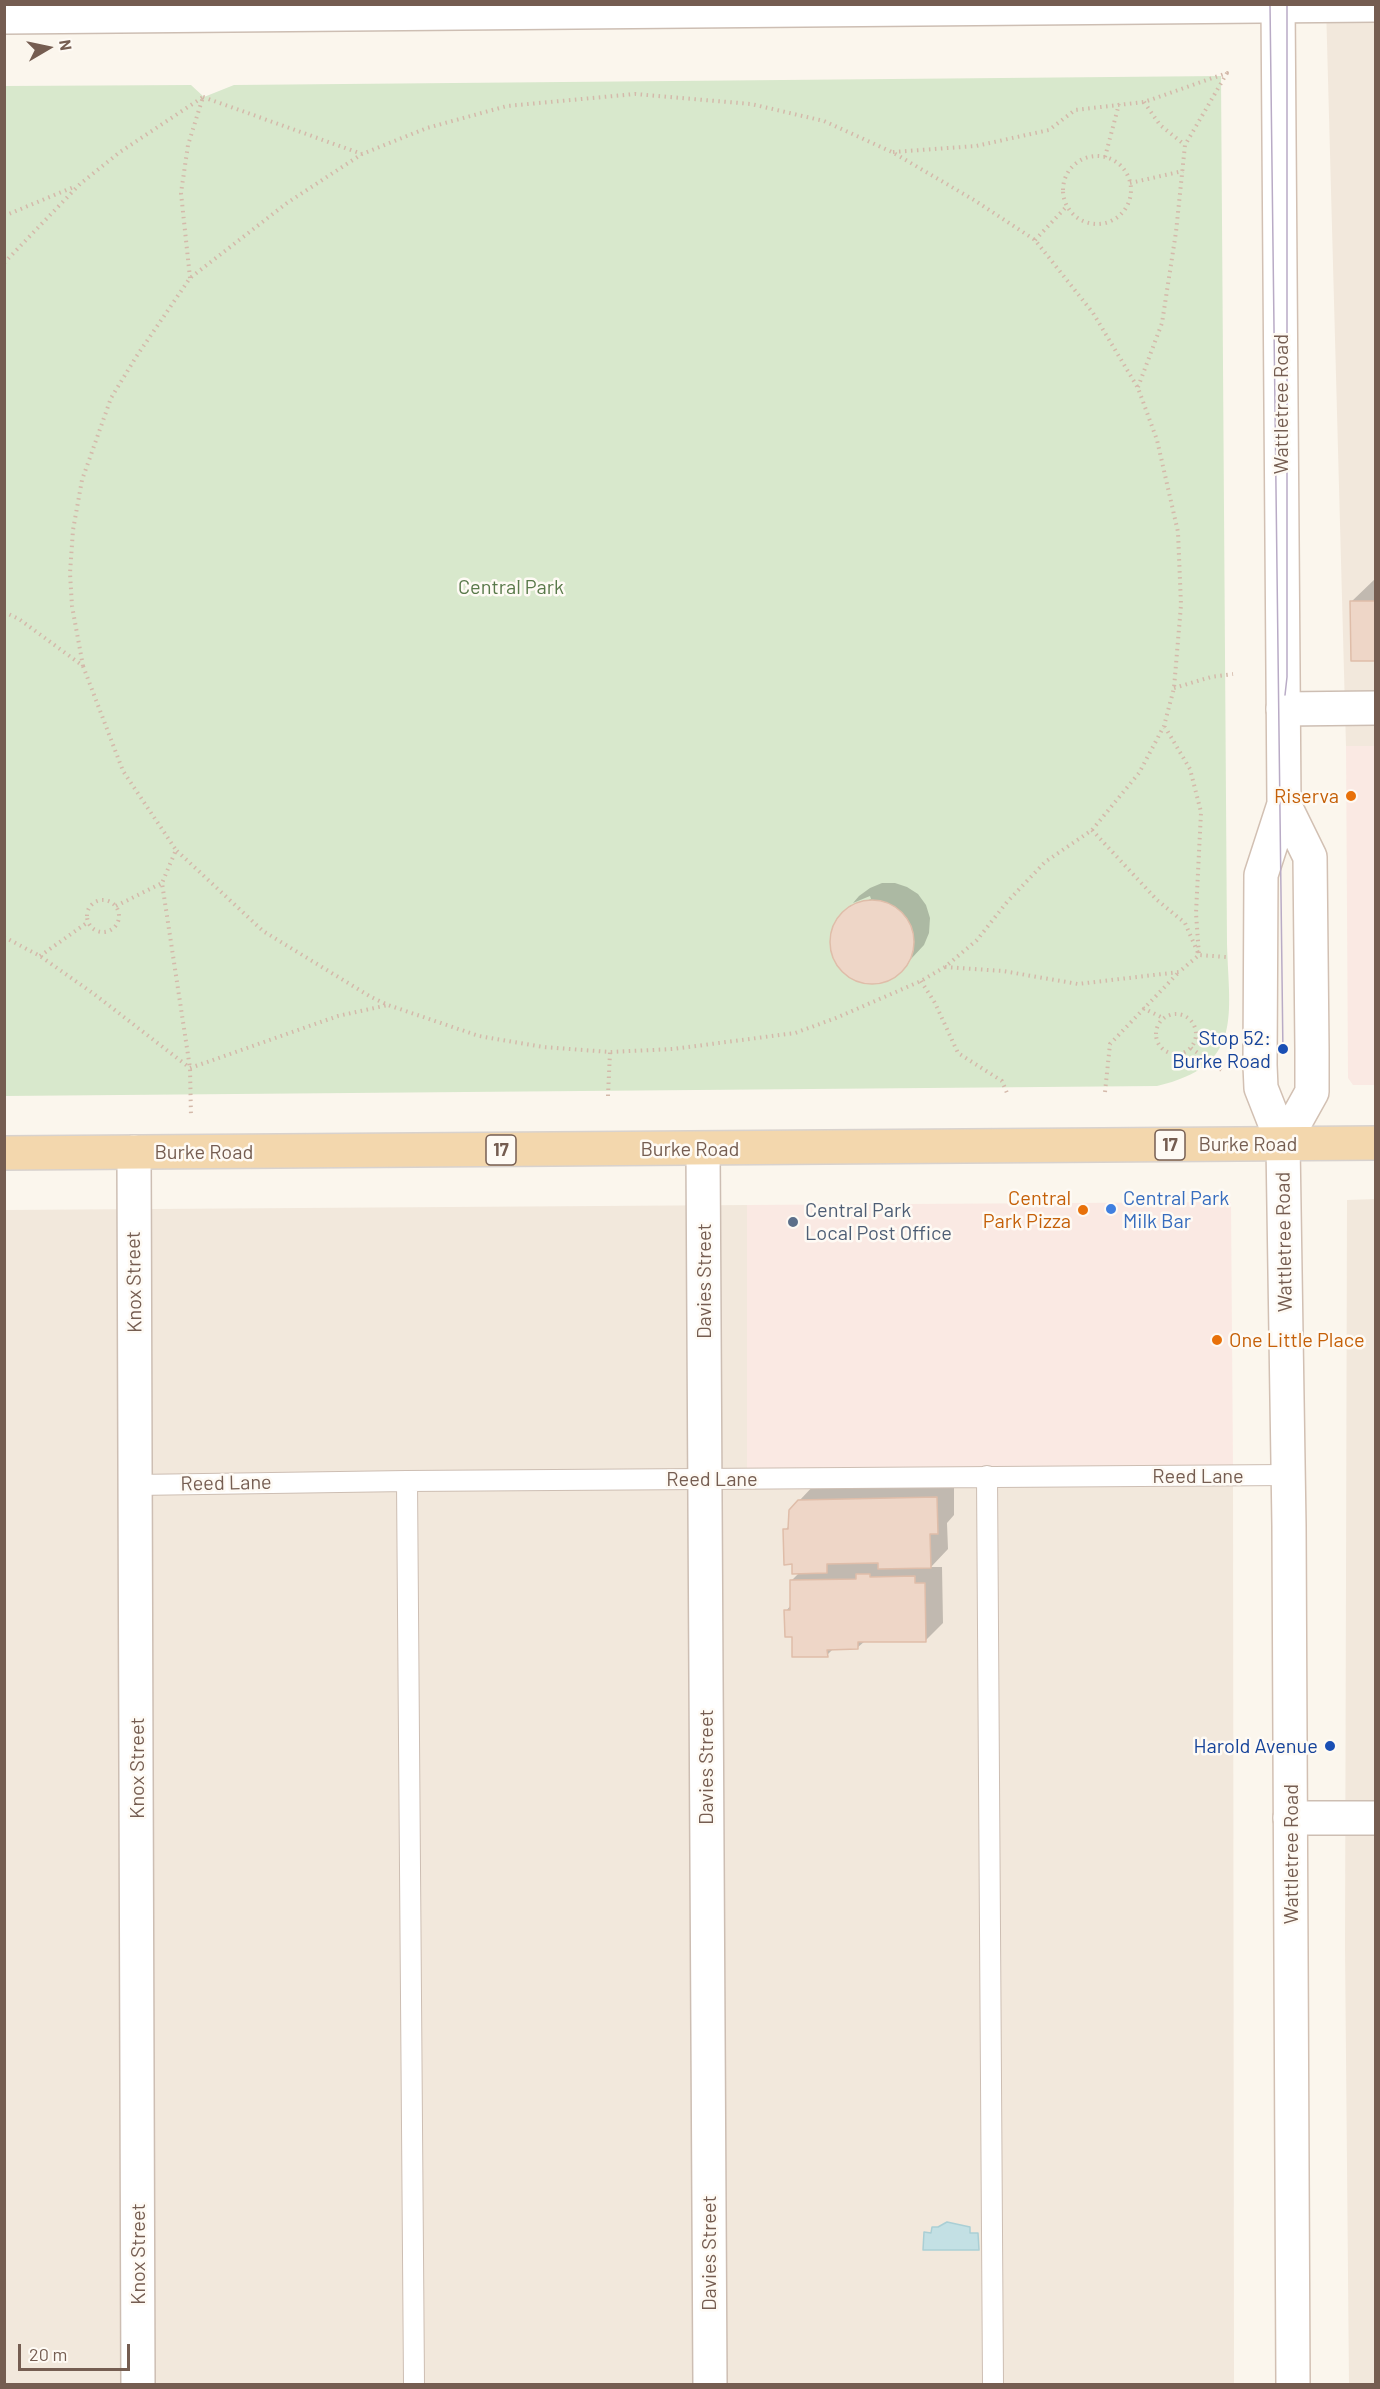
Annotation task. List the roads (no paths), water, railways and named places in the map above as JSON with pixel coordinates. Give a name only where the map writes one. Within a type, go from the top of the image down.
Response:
[{"type":"main road","name":"Burke Road","points":[[4,1153],[1376,1143]]},
{"type":"street","name":"Wattletree Road","points":[[1278,5],[1284,804],[1261,875],[1260,946],[1261,1088],[1283,1144],[1288,1475],[1293,2385]]},
{"type":"street","points":[[4,17],[1376,5]]},
{"type":"street","points":[[1283,709],[1376,708]]},
{"type":"street","name":"Wattletree Road","points":[[1283,1144],[1311,1092],[1312,1060],[1310,858],[1284,804]]},
{"type":"street","name":"Davies Street","points":[[703,1149],[710,2385]]},
{"type":"street","name":"Knox Street","points":[[134,1152],[138,2385]]},
{"type":"street","points":[[1290,1818],[1376,1818]]},
{"type":"lane","name":"Reed Lane","points":[[136,1485],[407,1480],[1288,1475]]},
{"type":"lane","points":[[987,1476],[993,2385]]},
{"type":"lane","points":[[407,1480],[414,2385]]},
{"type":"water","points":[[947,2222],[970,2227],[970,2233],[978,2233],[979,2250],[923,2250],[924,2232],[931,2233],[932,2227],[938,2227]]},
{"type":"tram line","points":[[1270,4],[1283,1055]]},
{"type":"tram line","points":[[1285,695],[1287,677],[1287,4]]},
{"type":"place","name":"Riserva","points":[[1351,796]]},
{"type":"place","name":"Stop 52: Burke Road","points":[[1283,1049]]},
{"type":"place","name":"Central Park Milk Bar","points":[[1111,1209]]},
{"type":"place","name":"Central Park Pizza","points":[[1083,1210]]},
{"type":"place","name":"Central Park Local Post Office","points":[[793,1222]]},
{"type":"place","name":"One Little Place","points":[[1217,1340]]},
{"type":"place","name":"Harold Avenue","points":[[1330,1746]]},
{"type":"park label","name":"Central Park","points":[[511,587]]}]
